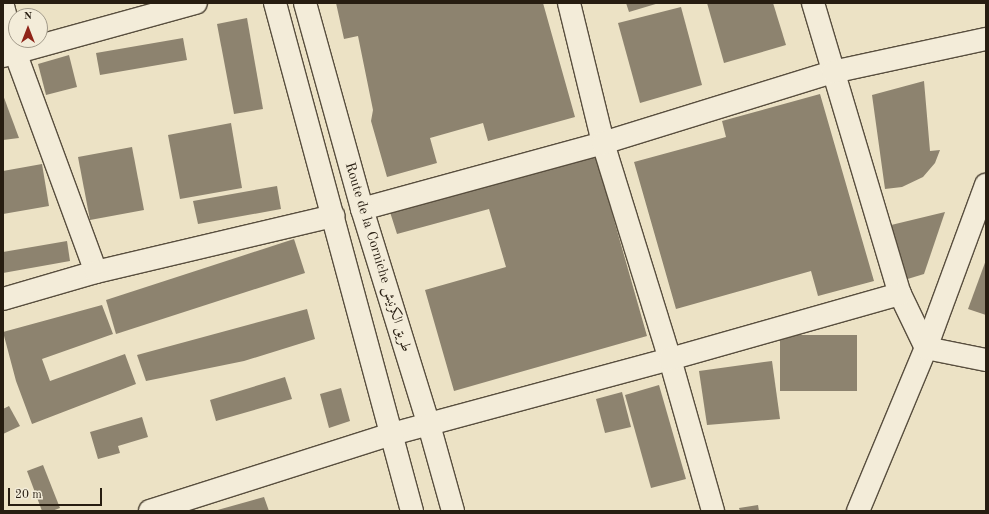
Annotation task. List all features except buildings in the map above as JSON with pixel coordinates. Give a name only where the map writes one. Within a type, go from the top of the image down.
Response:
[{"type":"street","points":[[9,54],[196,3]]},
{"type":"street","name":"Route de la Corniche طريق الكرنيش","points":[[276,3],[412,511]]},
{"type":"street","name":"Route de la Corniche طريق الكرنيش","points":[[305,3],[362,208],[429,424],[454,511]]},
{"type":"street","points":[[569,3],[603,143],[670,359],[713,511]]},
{"type":"street","points":[[813,3],[900,294],[926,348]]},
{"type":"street","points":[[3,6],[9,54],[96,272]]},
{"type":"street","points":[[362,208],[603,143],[833,72],[986,39]]},
{"type":"street","points":[[858,511],[926,348],[986,185]]},
{"type":"street","points":[[3,300],[96,272],[333,216]]},
{"type":"street","points":[[150,511],[392,434],[670,359],[900,294]]},
{"type":"street","points":[[926,348],[986,360]]}]
